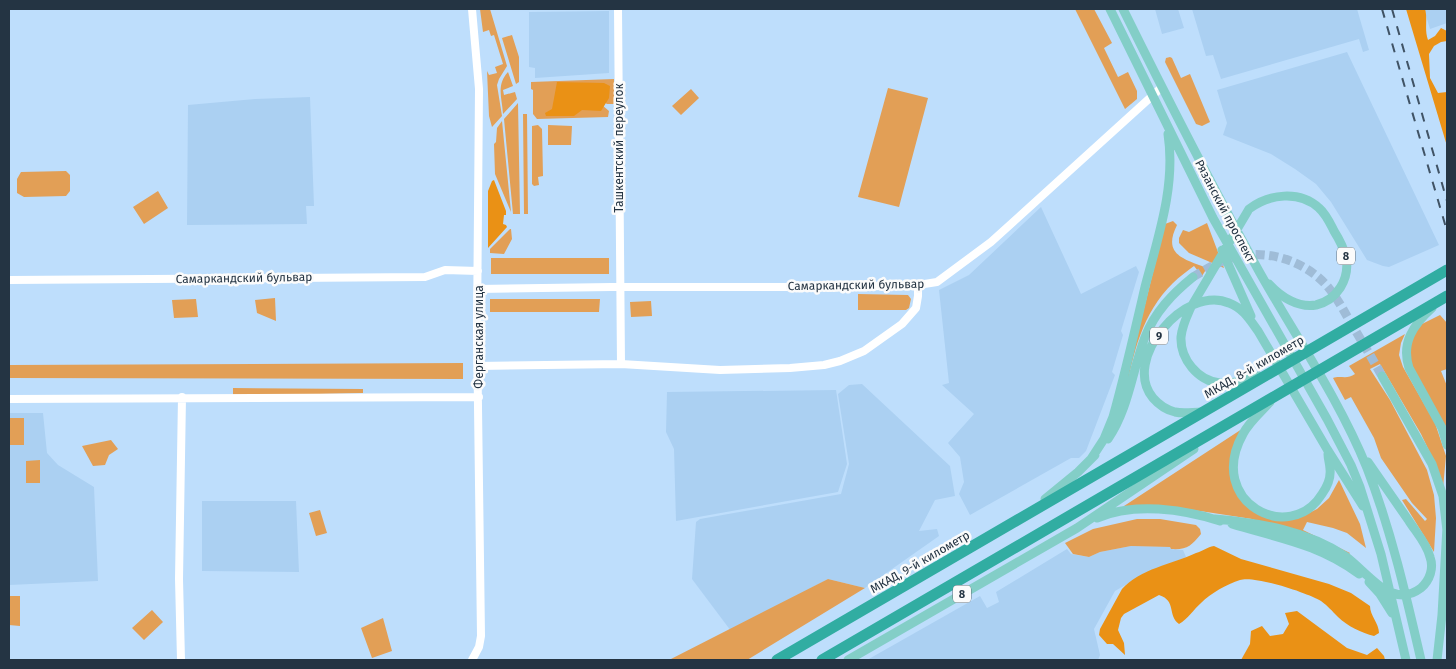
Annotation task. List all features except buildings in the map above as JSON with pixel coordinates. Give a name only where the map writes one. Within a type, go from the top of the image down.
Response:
[{"type":"highway","name":"МКАД, 8-й километр","points":[[1076,487],[1447,270]]},
{"type":"highway","points":[[822,660],[1443,298]]},
{"type":"highway","name":"МКАД, 9-й километр","points":[[777,660],[1076,487]]},
{"type":"main road","name":"Рязанский проспект","points":[[1110,9],[1213,218],[1327,419],[1351,466],[1369,515]]},
{"type":"main road","name":"Рязанский проспект","points":[[1123,9],[1260,272],[1342,414],[1357,445]]},
{"type":"main road","points":[[1090,459],[1104,439],[1113,417],[1164,213],[1170,167],[1167,126]]},
{"type":"main road","name":"8","points":[[1260,272],[1272,286],[1290,301],[1303,305],[1316,304],[1329,299],[1338,290],[1345,278],[1346,258],[1342,245],[1325,215],[1313,204],[1298,197],[1281,196],[1264,200],[1249,209],[1191,307],[1181,335],[1182,346],[1191,367],[1204,378],[1222,384],[1272,372]]},
{"type":"main road","points":[[1213,218],[1217,236],[1230,269],[1258,332],[1327,449],[1369,515],[1381,554],[1406,660]]},
{"type":"main road","points":[[1014,523],[1057,490],[1107,440],[1119,420],[1127,400],[1145,336],[1155,317],[1177,290],[1193,278]]},
{"type":"main road","points":[[1443,298],[1412,331],[1405,350],[1409,368],[1442,428],[1447,445]]},
{"type":"main road","name":"9","points":[[1206,411],[1174,412],[1161,406],[1151,396],[1145,384],[1144,370],[1153,344],[1178,315],[1191,305],[1206,300],[1222,300],[1238,308],[1246,314],[1258,332]]},
{"type":"main road","points":[[1382,376],[1432,464],[1444,496],[1447,530]]},
{"type":"main road","points":[[1284,392],[1270,402],[1254,420],[1244,432],[1237,446],[1233,460],[1233,474],[1242,496],[1261,512],[1275,516],[1290,516],[1307,509],[1321,496],[1328,483],[1330,469],[1327,449]]},
{"type":"main road","points":[[1077,528],[1237,419]]},
{"type":"main road","name":"8","points":[[848,660],[1077,528],[1103,516],[1123,511],[1164,510],[1274,527],[1301,535],[1332,548],[1353,562],[1390,593],[1401,595],[1416,592],[1427,581],[1432,567],[1428,552],[1357,445]]},
{"type":"main road","points":[[1357,445],[1394,549],[1421,660]]},
{"type":"main road","points":[[1216,519],[1303,544],[1341,561],[1371,584],[1397,620]]},
{"type":"main road","points":[[1437,660],[1442,615],[1447,526]]},
{"type":"street","name":"Ташкентский переулок","points":[[618,9],[621,364]]},
{"type":"street","name":"Ферганская улица","points":[[471,11],[478,61],[479,89],[480,647],[474,658]]},
{"type":"street","name":"Самаркандский бульвар","points":[[478,290],[918,285],[937,282],[991,242],[1162,87]]},
{"type":"street","name":"Самаркандский бульвар","points":[[9,280],[425,277],[445,270],[478,271]]},
{"type":"street","points":[[478,366],[621,364],[720,370],[808,367],[840,361],[875,344],[909,317],[916,308],[918,285]]},
{"type":"street","points":[[9,399],[479,396]]},
{"type":"street","points":[[181,660],[182,397]]},
{"type":"shaded area","points":[[480,9],[490,9],[507,66],[497,85],[502,116],[492,127],[489,116],[487,71],[489,75],[497,73],[495,67],[503,64],[494,35],[491,36],[489,30],[483,32]]},
{"type":"shaded area","points":[[1075,9],[1094,9],[1112,43],[1104,48],[1118,77],[1128,72],[1137,91],[1137,99],[1125,109]]},
{"type":"shaded area","points":[[1155,9],[1178,9],[1184,28],[1162,34]]},
{"type":"shaded area","points":[[1192,9],[1357,9],[1369,50],[1363,52],[1359,39],[1221,79],[1213,55],[1206,56]]},
{"type":"shaded area","points":[[1406,9],[1425,9],[1428,40],[1435,36],[1441,28],[1447,31],[1447,41],[1434,46],[1429,54],[1430,78],[1438,93],[1447,92],[1447,146]]},
{"type":"shaded area","points":[[1424,9],[1447,9],[1447,23],[1430,29]]},
{"type":"shaded area","points":[[609,11],[609,73],[535,78],[535,68],[529,67],[529,12]]},
{"type":"shaded area","points":[[512,35],[519,57],[519,82],[516,84],[502,38]]},
{"type":"shaded area","points":[[1347,52],[1439,245],[1389,267],[1367,260],[1331,202],[1316,184],[1271,154],[1223,135],[1227,123],[1217,90]]},
{"type":"shaded area","points":[[1170,57],[1181,78],[1190,74],[1210,122],[1202,126],[1196,124],[1165,62],[1166,58]]},
{"type":"shaded area","points":[[508,72],[513,86],[503,90],[504,95],[515,92],[517,99],[503,114],[501,87],[504,77]]},
{"type":"shaded area","points":[[614,79],[614,104],[607,104],[598,98],[609,111],[608,117],[537,119],[533,114],[531,82]]},
{"type":"shaded area","points":[[557,82],[604,83],[610,86],[609,98],[601,111],[582,110],[574,116],[546,116],[545,113],[552,109]]},
{"type":"shaded area","points":[[888,88],[928,98],[899,207],[858,197]]},
{"type":"shaded area","points":[[691,89],[699,98],[681,115],[672,106]]},
{"type":"shaded area","points":[[310,97],[314,206],[306,206],[307,224],[187,225],[188,105],[255,99]]},
{"type":"shaded area","points":[[518,103],[520,214],[513,214],[504,119]]},
{"type":"shaded area","points":[[523,114],[527,114],[528,214],[524,214]]},
{"type":"shaded area","points":[[502,121],[511,212],[495,174],[494,144],[496,142],[497,128]]},
{"type":"shaded area","points":[[538,125],[542,129],[543,176],[538,177],[539,185],[534,186],[532,184],[532,126]]},
{"type":"shaded area","points":[[548,125],[572,126],[571,145],[548,145]]},
{"type":"shaded area","points":[[66,171],[70,175],[70,191],[66,196],[24,197],[17,193],[17,179],[21,172]]},
{"type":"shaded area","points":[[494,180],[506,211],[503,224],[507,227],[488,248],[488,191]]},
{"type":"shaded area","points":[[158,191],[168,208],[144,224],[133,207]]},
{"type":"shaded area","points":[[1041,207],[1081,294],[1136,266],[1139,272],[1121,331],[1123,335],[1112,372],[1115,375],[1086,451],[1079,458],[1071,458],[970,515],[959,494],[964,482],[960,457],[948,443],[974,414],[942,385],[949,383],[939,290],[969,275]]},
{"type":"shaded area","points":[[1173,221],[1177,225],[1172,243],[1174,249],[1183,258],[1207,268],[1202,276],[1194,266],[1173,283],[1154,307],[1140,335],[1125,395],[1124,389],[1165,224]]},
{"type":"shaded area","points":[[1207,223],[1224,268],[1189,253],[1179,243],[1183,230],[1189,232]]},
{"type":"shaded area","points":[[510,229],[512,239],[504,254],[490,253],[490,249]]},
{"type":"shaded area","points":[[491,258],[609,258],[609,274],[491,274]]},
{"type":"shaded area","points":[[858,294],[908,295],[911,299],[909,308],[906,310],[858,310]]},
{"type":"shaded area","points":[[275,298],[276,321],[257,313],[255,300]]},
{"type":"shaded area","points":[[196,299],[198,317],[174,318],[172,300]]},
{"type":"shaded area","points":[[490,299],[600,299],[599,312],[490,312]]},
{"type":"shaded area","points":[[651,301],[652,316],[631,317],[630,302]]},
{"type":"shaded area","points":[[1440,315],[1447,323],[1447,369],[1441,371],[1447,386],[1447,439],[1408,358],[1414,332],[1422,324]]},
{"type":"shaded area","points":[[1405,334],[1399,355],[1403,367],[1435,423],[1446,456],[1443,488],[1435,463],[1421,434],[1380,364],[1370,369],[1390,400],[1427,470],[1434,495],[1436,518],[1434,552],[1402,500],[1406,499],[1425,521],[1427,519],[1412,503],[1381,458],[1374,438],[1351,397],[1345,400],[1333,378],[1349,377],[1355,374],[1349,366]]},
{"type":"shaded area","points":[[463,363],[463,379],[9,378],[9,365]]},
{"type":"shaded area","points":[[862,384],[950,466],[955,496],[935,500],[919,531],[937,529],[939,536],[865,588],[828,579],[731,631],[692,579],[696,522],[700,519],[841,494],[849,464],[838,394],[849,385]]},
{"type":"shaded area","points":[[233,388],[363,389],[363,393],[233,396]]},
{"type":"shaded area","points":[[836,390],[847,464],[838,492],[676,521],[674,449],[666,432],[667,392]]},
{"type":"shaded area","points":[[9,413],[43,413],[47,453],[58,465],[94,487],[98,581],[9,585]]},
{"type":"shaded area","points":[[9,418],[24,418],[24,445],[9,445]]},
{"type":"shaded area","points":[[1242,429],[1231,470],[1236,491],[1250,508],[1301,517],[1317,509],[1329,498],[1339,480],[1360,524],[1366,548],[1347,533],[1307,522],[1303,530],[1350,553],[1252,519],[1200,511],[1124,506]]},
{"type":"shaded area","points":[[111,440],[118,449],[109,455],[105,465],[93,466],[82,446]]},
{"type":"shaded area","points":[[40,460],[40,483],[26,483],[26,461]]},
{"type":"shaded area","points":[[202,501],[296,501],[299,572],[202,571]]},
{"type":"shaded area","points":[[320,510],[327,533],[316,536],[309,513]]},
{"type":"shaded area","points":[[1137,519],[1160,519],[1196,525],[1200,529],[1201,534],[1191,544],[1181,549],[1131,546],[1100,552],[1089,557],[1073,554],[1065,543],[1093,529]]},
{"type":"shaded area","points":[[1131,546],[1170,547],[1171,549],[1183,550],[1186,557],[1141,576],[1115,591],[1094,629],[1100,655],[1098,660],[867,660],[980,596],[987,608],[999,602],[996,592],[1067,549],[1071,554],[1089,557],[1100,552]]},
{"type":"shaded area","points":[[1214,546],[1241,559],[1329,584],[1351,593],[1370,606],[1379,633],[1374,636],[1355,629],[1321,601],[1305,594],[1268,582],[1247,579],[1240,580],[1214,592],[1179,624],[1173,617],[1168,601],[1159,595],[1124,614],[1118,630],[1124,643],[1125,655],[1113,644],[1107,644],[1099,635],[1100,629],[1122,589],[1129,582],[1147,572]]},
{"type":"shaded area","points":[[828,579],[865,588],[747,660],[669,660]]},
{"type":"shaded area","points":[[9,596],[20,596],[20,626],[9,625]]},
{"type":"shaded area","points":[[152,610],[163,622],[144,640],[132,628]]},
{"type":"shaded area","points":[[1297,611],[1347,648],[1367,655],[1377,648],[1385,660],[1241,660],[1250,644],[1251,631],[1262,626],[1270,636],[1283,634],[1289,624],[1285,613]]},
{"type":"shaded area","points":[[383,618],[392,651],[372,658],[361,628]]},
{"type":"tunnel","points":[[1193,277],[1212,266],[1237,257],[1265,255],[1293,262],[1318,277],[1328,287],[1382,376]]},
{"type":"railway","points":[[1382,9],[1447,231]]},
{"type":"railway","points":[[1392,9],[1447,201]]}]
